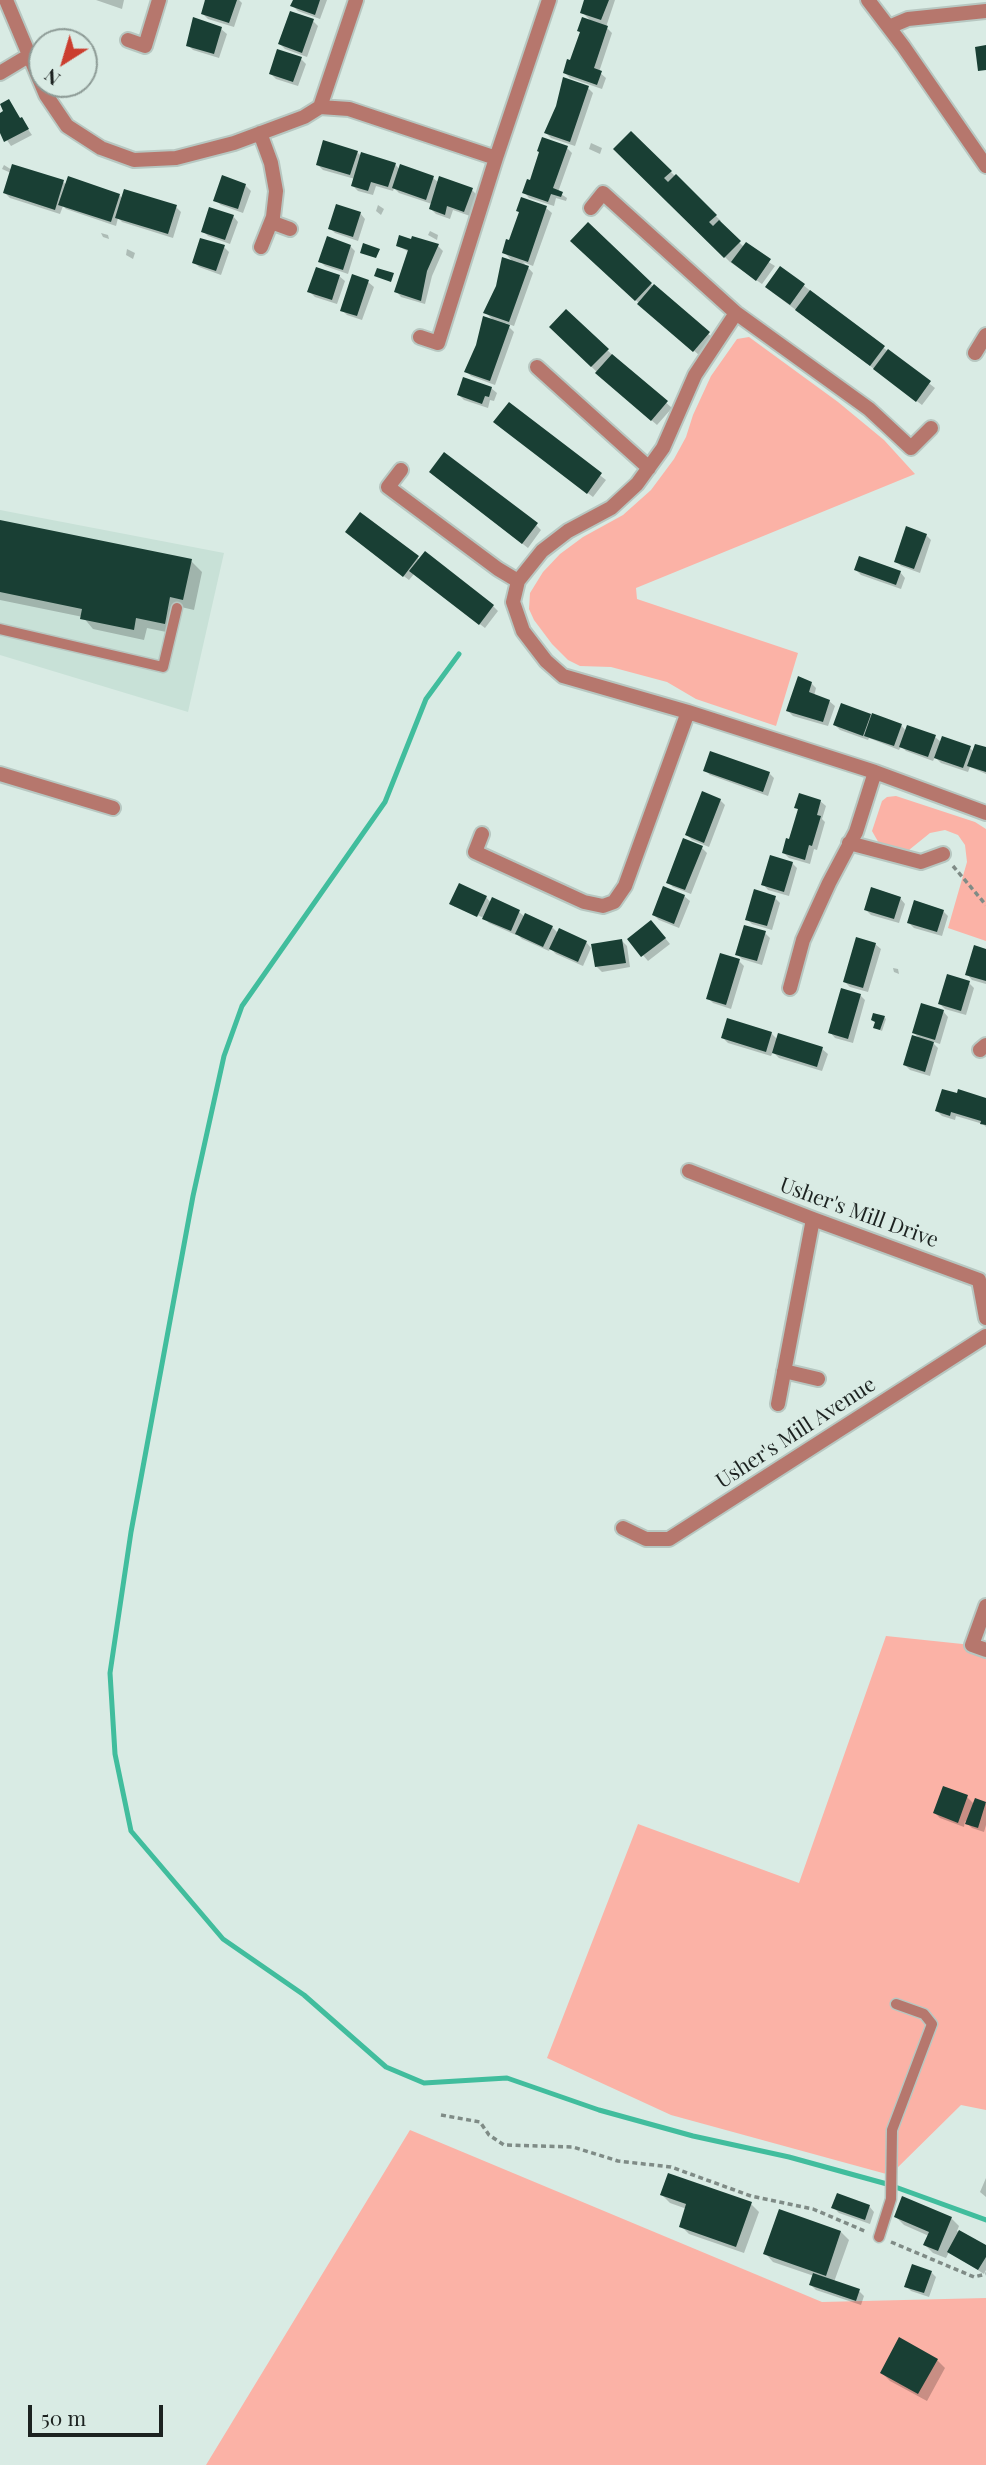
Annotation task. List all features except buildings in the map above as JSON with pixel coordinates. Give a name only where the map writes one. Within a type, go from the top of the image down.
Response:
[{"type":"street","points":[[6,0],[28,50]]},
{"type":"street","points":[[128,40],[145,46],[159,0]]},
{"type":"street","points":[[320,107],[356,0]]},
{"type":"street","points":[[420,337],[439,343],[496,158],[549,0]]},
{"type":"street","points":[[868,0],[966,134],[986,166]]},
{"type":"street","points":[[889,27],[908,19],[986,10]]},
{"type":"street","points":[[0,73],[28,56]]},
{"type":"street","points":[[48,98],[67,126],[101,148],[134,160],[176,158],[234,143],[304,117],[320,107],[349,109],[496,158]]},
{"type":"street","points":[[260,133],[271,163],[276,191],[271,222],[261,247]]},
{"type":"street","points":[[592,208],[603,193],[736,313],[869,409],[911,448],[931,428]]},
{"type":"street","points":[[271,222],[290,229]]},
{"type":"street","points":[[736,313],[695,375],[663,448],[637,484],[611,508],[568,531],[542,551],[519,581],[513,602],[523,631],[546,661],[563,676],[688,712],[875,772],[986,813]]},
{"type":"street","points":[[975,353],[986,335]]},
{"type":"street","points":[[537,367],[649,468]]},
{"type":"street","points":[[401,470],[388,487],[498,569],[519,581]]},
{"type":"street","points":[[482,834],[475,852],[584,902],[603,906],[614,902],[625,886],[688,712]]},
{"type":"street","points":[[790,988],[803,940],[856,832],[875,772]]},
{"type":"street","points":[[0,774],[113,808]]},
{"type":"street","points":[[849,844],[921,862],[943,854]]},
{"type":"street","name":"Usher's Mill Drive","points":[[689,1171],[979,1280],[986,1318]]},
{"type":"street","points":[[778,1404],[813,1219]]},
{"type":"street","name":"Usher's Mill Avenue","points":[[623,1528],[646,1539],[669,1539],[986,1336]]},
{"type":"street","points":[[784,1371],[818,1379]]},
{"type":"street","points":[[986,1606],[972,1645],[986,1650]]},
{"type":"lane","points":[[0,629],[163,667],[177,608]]},
{"type":"lane","points":[[879,2237],[891,2199],[892,2130],[932,2024],[924,2014],[896,2004]]},
{"type":"path","points":[[943,854],[986,905]]},
{"type":"path","points":[[441,2115],[480,2122],[489,2135],[504,2145],[573,2147],[618,2161],[671,2167],[751,2196],[813,2209],[975,2277],[986,2274]]},
{"type":"shaded area","points":[[749,337],[838,402],[884,440],[915,474],[636,588],[637,599],[798,653],[776,726],[696,699],[667,682],[611,667],[580,666],[568,660],[552,644],[529,609],[530,593],[543,572],[560,554],[583,537],[623,515],[651,490],[674,459],[686,437],[711,376],[737,339]]},
{"type":"shaded area","points":[[0,510],[224,553],[188,712],[0,655]]},
{"type":"shaded area","points":[[896,796],[975,822],[986,829],[986,941],[948,928],[967,862],[965,845],[958,835],[945,830],[930,833],[909,850],[880,845],[872,831],[882,801]]},
{"type":"shaded area","points":[[886,1636],[972,1645],[986,1650],[986,2110],[961,2105],[890,2175],[671,2115],[547,2058],[638,1824],[799,1883]]},
{"type":"shaded area","points":[[410,2130],[822,2302],[986,2298],[986,2465],[206,2465]]},
{"type":"waterway","points":[[459,654],[426,699],[385,802],[242,1006],[224,1056],[193,1196],[131,1532],[110,1673],[115,1754],[131,1831],[223,1939],[304,1995],[386,2067],[424,2083],[507,2078],[599,2110],[887,2184],[986,2220]]}]
